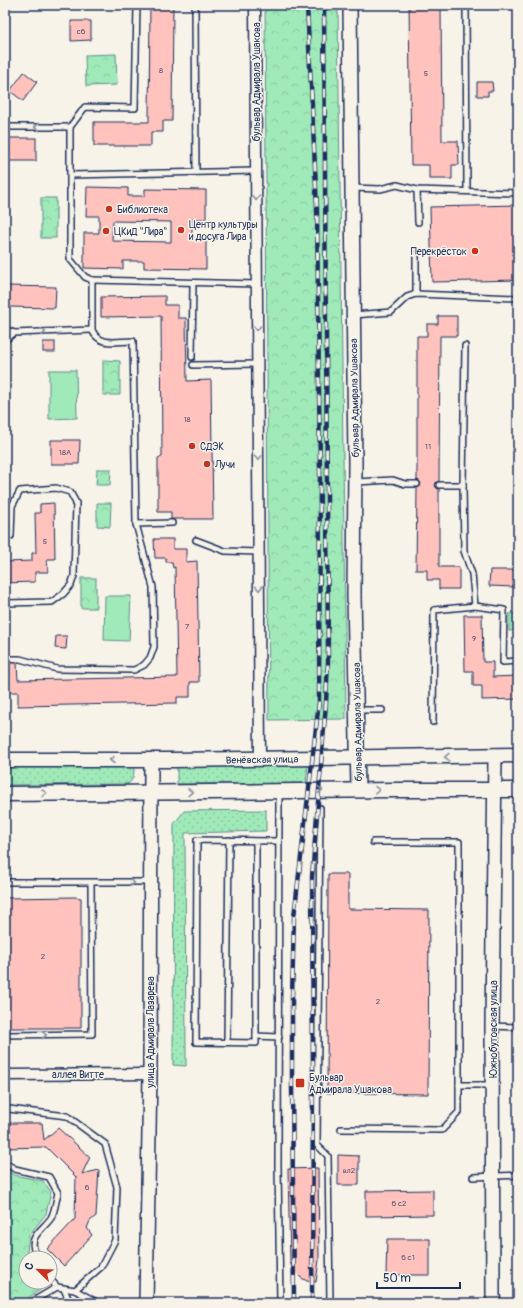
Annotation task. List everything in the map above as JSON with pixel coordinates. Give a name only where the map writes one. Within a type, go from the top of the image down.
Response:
[{"type":"main road","name":"Венёвская улица","points":[[5,760],[358,758],[518,755]]},
{"type":"main road","points":[[5,794],[358,790],[518,790]]},
{"type":"street","name":"бульвар Адмирала Ушакова","points":[[255,5],[260,758]]},
{"type":"street","name":"бульвар Адмирала Ушакова","points":[[350,5],[355,482],[354,595],[358,790]]},
{"type":"street","name":"Южнобутовская улица","points":[[494,1303],[492,1026],[495,755]]},
{"type":"street","name":"улица Адмирала Лазарева","points":[[146,1303],[150,1074],[151,760]]},
{"type":"street","name":"аллея Витте","points":[[5,1075],[150,1074]]},
{"type":"lane","points":[[137,5],[135,108],[85,107],[70,127],[70,259],[85,277],[92,280],[193,284],[257,284]]},
{"type":"lane","points":[[195,5],[196,172]]},
{"type":"lane","points":[[466,5],[467,191]]},
{"type":"lane","points":[[5,127],[70,127]]},
{"type":"lane","points":[[71,174],[256,171]]},
{"type":"lane","points":[[352,188],[380,189],[397,184],[418,190],[518,193]]},
{"type":"lane","points":[[418,190],[418,222]]},
{"type":"lane","points":[[416,254],[416,294]]},
{"type":"lane","points":[[5,659],[20,659],[57,669],[134,670],[144,665],[150,658],[154,647],[153,587],[136,524],[133,341],[102,341],[95,337],[90,330],[92,280]]},
{"type":"lane","points":[[192,357],[193,284]]},
{"type":"lane","points":[[353,315],[391,312],[407,297],[416,294],[518,298]]},
{"type":"lane","points":[[5,329],[14,334]]},
{"type":"lane","points":[[5,340],[14,334],[90,330]]},
{"type":"lane","points":[[465,346],[463,485],[464,551],[472,574],[475,606]]},
{"type":"lane","points":[[193,365],[258,364]]},
{"type":"lane","points":[[355,482],[393,480],[405,484],[417,484]]},
{"type":"lane","points":[[439,485],[463,485]]},
{"type":"lane","points":[[5,537],[12,536],[12,506],[20,491],[56,488],[70,492],[76,503],[74,576],[71,585],[63,594],[52,602],[5,602]]},
{"type":"lane","points":[[136,524],[172,523]]},
{"type":"lane","points":[[196,540],[225,551],[259,552]]},
{"type":"lane","points":[[432,722],[434,610],[475,606],[504,610],[503,662],[518,662]]},
{"type":"lane","points":[[357,710],[382,710]]},
{"type":"lane","points":[[279,791],[280,1303]]},
{"type":"lane","points":[[320,808],[317,1145],[328,1156],[330,1303]]},
{"type":"lane","points":[[256,841],[256,1042],[196,1042],[197,840],[279,841]]},
{"type":"lane","points":[[227,1042],[229,840]]},
{"type":"lane","points":[[341,1129],[442,1130],[459,1112],[459,842],[373,842]]},
{"type":"lane","points":[[5,882],[150,882]]},
{"type":"lane","points":[[5,1035],[92,1034],[91,883]]},
{"type":"lane","points":[[492,1026],[518,1027]]},
{"type":"lane","points":[[256,1036],[279,1038]]},
{"type":"lane","points":[[459,1085],[492,1085]]},
{"type":"lane","points":[[5,1110],[9,1109],[67,1116],[105,1144],[117,1187],[114,1240],[101,1267],[76,1290]]},
{"type":"lane","points":[[5,1163],[15,1168],[49,1176],[58,1193],[52,1217],[36,1234],[33,1250]]},
{"type":"lane","points":[[473,1177],[518,1175]]},
{"type":"lane","points":[[58,1287],[76,1290],[98,1303]]},
{"type":"lane","points":[[64,1289],[70,1303]]},
{"type":"lane","points":[[30,1303],[52,1290]]},
{"type":"green space","points":[[265,5],[338,5],[346,719],[269,720]]},
{"type":"green space","points":[[116,54],[117,85],[86,86],[85,55]]},
{"type":"green space","points":[[41,198],[56,198],[56,238],[41,238]]},
{"type":"green space","points":[[103,360],[120,361],[120,395],[103,395]]},
{"type":"green space","points":[[49,370],[76,370],[77,418],[49,419]]},
{"type":"green space","points":[[97,469],[111,469],[110,485],[96,485]]},
{"type":"green space","points":[[97,503],[111,503],[110,527],[97,526]]},
{"type":"green space","points":[[81,578],[96,578],[96,608],[81,608]]},
{"type":"green space","points":[[105,596],[131,596],[129,641],[104,640]]},
{"type":"green space","points":[[518,613],[518,630],[509,631],[509,614]]},
{"type":"green space","points":[[308,763],[306,784],[177,784],[177,764]]},
{"type":"green space","points":[[129,764],[134,771],[132,779],[128,784],[5,785],[5,765]]},
{"type":"green space","points":[[266,810],[266,831],[185,833],[186,1066],[173,1065],[174,824],[184,811]]},
{"type":"green space","points":[[5,1169],[14,1175],[43,1181],[51,1192],[46,1214],[29,1235],[27,1250],[18,1250],[18,1290],[40,1290],[23,1303],[5,1303]]},
{"type":"building","points":[[150,5],[173,5],[172,121],[163,121],[163,132],[151,132],[151,146],[94,146],[94,122],[149,122]]},
{"type":"building","points":[[409,5],[441,5],[442,141],[458,141],[459,165],[452,165],[452,179],[429,179],[429,165],[411,165]]},
{"type":"building","points":[[71,21],[91,21],[91,40],[71,41]]},
{"type":"building","points":[[24,72],[37,82],[23,101],[10,91]]},
{"type":"building","points":[[477,82],[492,82],[493,91],[488,91],[488,96],[477,96]]},
{"type":"building","points":[[5,138],[36,138],[36,161],[5,161]]},
{"type":"building","name":"Центр культуры и досуга Лира","points":[[87,187],[128,188],[128,196],[145,196],[145,189],[206,190],[206,219],[192,219],[192,238],[206,238],[206,269],[144,268],[144,261],[123,261],[123,269],[84,268],[84,233],[99,233],[99,216],[86,216]],"holes":[[[113,221],[171,222],[171,242],[112,241]]]},
{"type":"building","name":"Перекрёсток","points":[[518,205],[518,280],[432,282],[430,207]]},
{"type":"building","points":[[8,286],[56,287],[55,308],[8,307]]},
{"type":"building","points":[[165,296],[165,305],[178,305],[178,318],[186,318],[187,381],[211,380],[213,519],[171,519],[171,512],[158,512],[158,458],[162,457],[161,316],[101,317],[101,297]]},
{"type":"building","points":[[438,316],[457,316],[457,336],[440,336],[439,481],[435,485],[439,489],[439,567],[459,567],[459,589],[439,589],[439,580],[427,580],[427,570],[416,570],[417,488],[421,484],[417,480],[417,336],[427,336],[427,324],[438,324]]},
{"type":"building","points":[[43,342],[55,342],[55,352],[43,352]]},
{"type":"building","points":[[51,440],[80,440],[79,464],[51,464]]},
{"type":"building","points":[[54,503],[55,559],[47,559],[48,572],[35,572],[35,582],[5,583],[5,562],[32,561],[32,553],[36,553],[35,513],[40,513],[40,504]]},
{"type":"building","points":[[154,539],[173,539],[173,549],[186,549],[186,562],[197,561],[199,682],[190,682],[190,697],[177,697],[177,703],[18,706],[18,692],[6,692],[5,663],[17,663],[18,680],[177,677],[175,567],[173,568],[172,562],[166,562],[166,558],[155,558]]},
{"type":"building","points":[[490,570],[515,570],[515,587],[489,586]]},
{"type":"building","points":[[464,615],[482,615],[483,662],[493,662],[493,677],[518,676],[518,699],[482,700],[482,686],[473,686],[473,671],[465,671]]},
{"type":"building","points":[[56,636],[67,636],[66,649],[55,648]]},
{"type":"building","points":[[328,874],[348,874],[348,909],[429,910],[428,1094],[327,1093]]},
{"type":"building","points":[[5,898],[81,898],[81,1028],[5,1028]]},
{"type":"building","points":[[5,1123],[42,1123],[44,1140],[58,1128],[90,1157],[82,1174],[99,1170],[96,1216],[90,1221],[87,1228],[92,1235],[64,1266],[58,1260],[58,1250],[47,1249],[75,1219],[76,1177],[46,1147],[5,1148]]},
{"type":"building","points":[[338,1155],[359,1156],[359,1185],[338,1185]]},
{"type":"building","points":[[318,1168],[319,1260],[316,1282],[307,1281],[300,1277],[293,1270],[290,1262],[288,1169]]},
{"type":"building","points":[[433,1190],[433,1215],[366,1216],[366,1191]]},
{"type":"building","points":[[387,1239],[430,1239],[430,1275],[386,1275]]},
{"type":"railway","points":[[294,1303],[292,1084],[294,917],[319,702],[320,473],[317,208],[307,5]]},
{"type":"railway","points":[[312,1303],[312,877],[328,661],[324,5]]},
{"type":"place","name":"Библиотека","points":[[109,209]]},
{"type":"place","name":"Центр культуры и досуга Лира","points":[[181,230]]},
{"type":"place","name":"ЦКиД \"Лира\"","points":[[106,231]]},
{"type":"place","name":"Перекрёсток","points":[[475,251]]},
{"type":"place","name":"СДЭК","points":[[192,446]]},
{"type":"place","name":"Лучи","points":[[207,464]]},
{"type":"place","name":"Бульвар Адмирала Ушакова","points":[[300,1083]]}]
